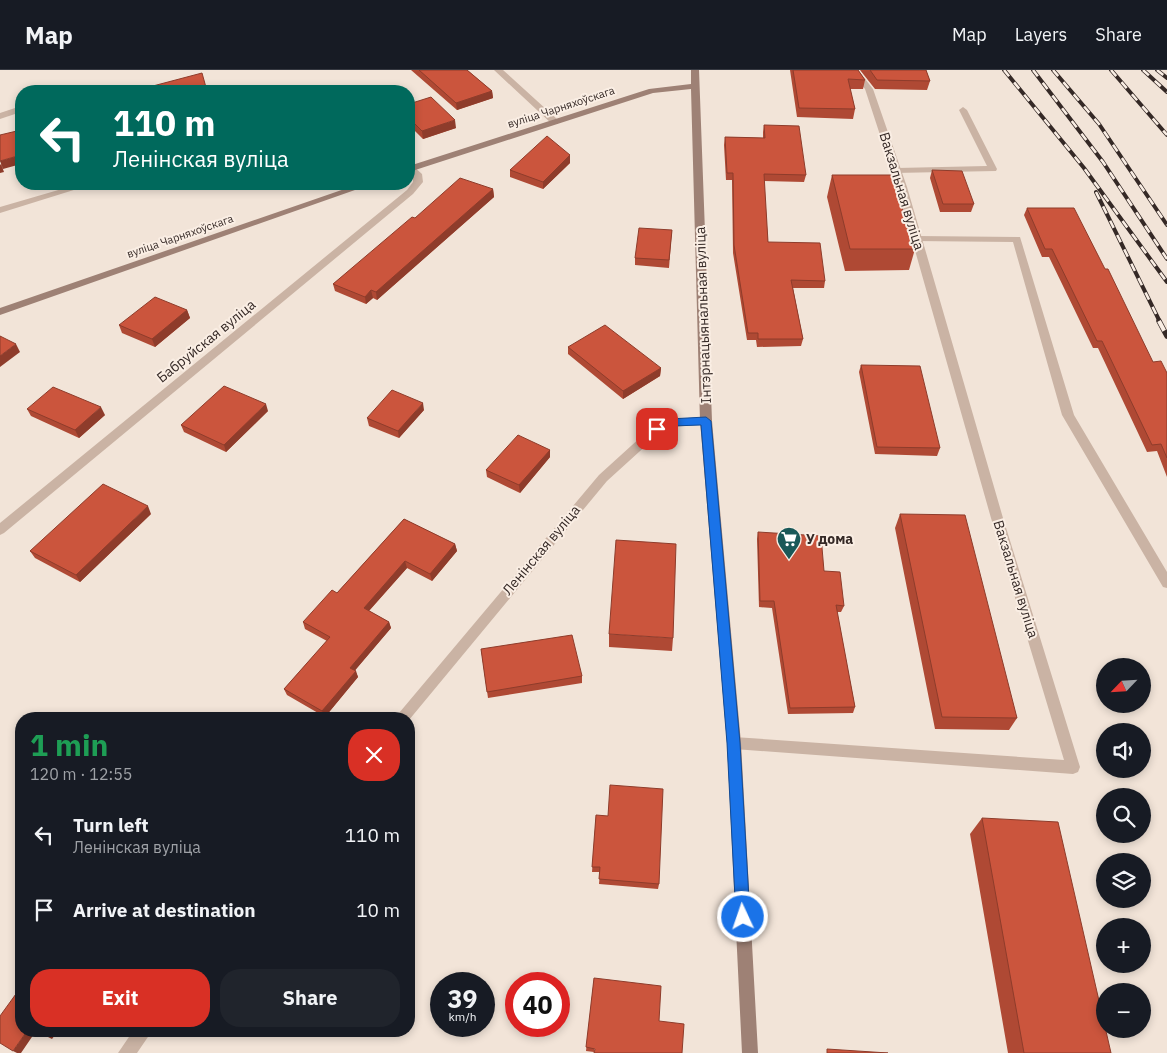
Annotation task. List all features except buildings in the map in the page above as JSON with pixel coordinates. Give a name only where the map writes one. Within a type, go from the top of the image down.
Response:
[{"type":"street","points":[[498,70],[555,122]]},
{"type":"street","name":"Інтэрнацыянальная вуліца","points":[[695,70],[694,86],[706,421],[734,743],[750,1053]]},
{"type":"street","name":"Вакзальная вуліца","points":[[734,743],[1073,767],[897,171],[869,89],[854,70]]},
{"type":"street","name":"вуліца Чарняхоўскага","points":[[415,168],[652,91],[694,86]]},
{"type":"street","points":[[897,171],[993,168],[963,110]]},
{"type":"street","points":[[0,116],[15,111]]},
{"type":"street","name":"Бабруйская вуліца","points":[[415,172],[418,182],[415,186]]},
{"type":"street","points":[[0,210],[68,190]]},
{"type":"street","name":"вуліца Чарняхоўскага","points":[[0,312],[351,190]]},
{"type":"street","name":"Бабруйская вуліца","points":[[0,530],[412,190]]},
{"type":"street","points":[[917,239],[1017,240],[1068,415],[1167,583]]},
{"type":"street","name":"Ленінская вуліца","points":[[407,712],[603,478],[657,429],[669,422],[706,421]]},
{"type":"street","points":[[126,1053],[139,1037]]},
{"type":"railway","points":[[1004,70],[1084,168],[1167,282]]},
{"type":"railway","points":[[1033,70],[1103,162],[1167,259]]},
{"type":"railway","points":[[1053,70],[1099,124],[1167,225]]},
{"type":"railway","points":[[1111,70],[1167,135]]},
{"type":"railway","points":[[1143,70],[1167,92]]},
{"type":"railway","points":[[1157,70],[1167,78]]},
{"type":"railway","points":[[1096,192],[1160,322]]},
{"type":"railway","points":[[1159,321],[1167,336]]},
{"type":"place","name":"У дома","points":[[789,560]]},
{"type":"route","points":[[657,429],[669,422],[706,421],[734,743],[743,917]]}]
